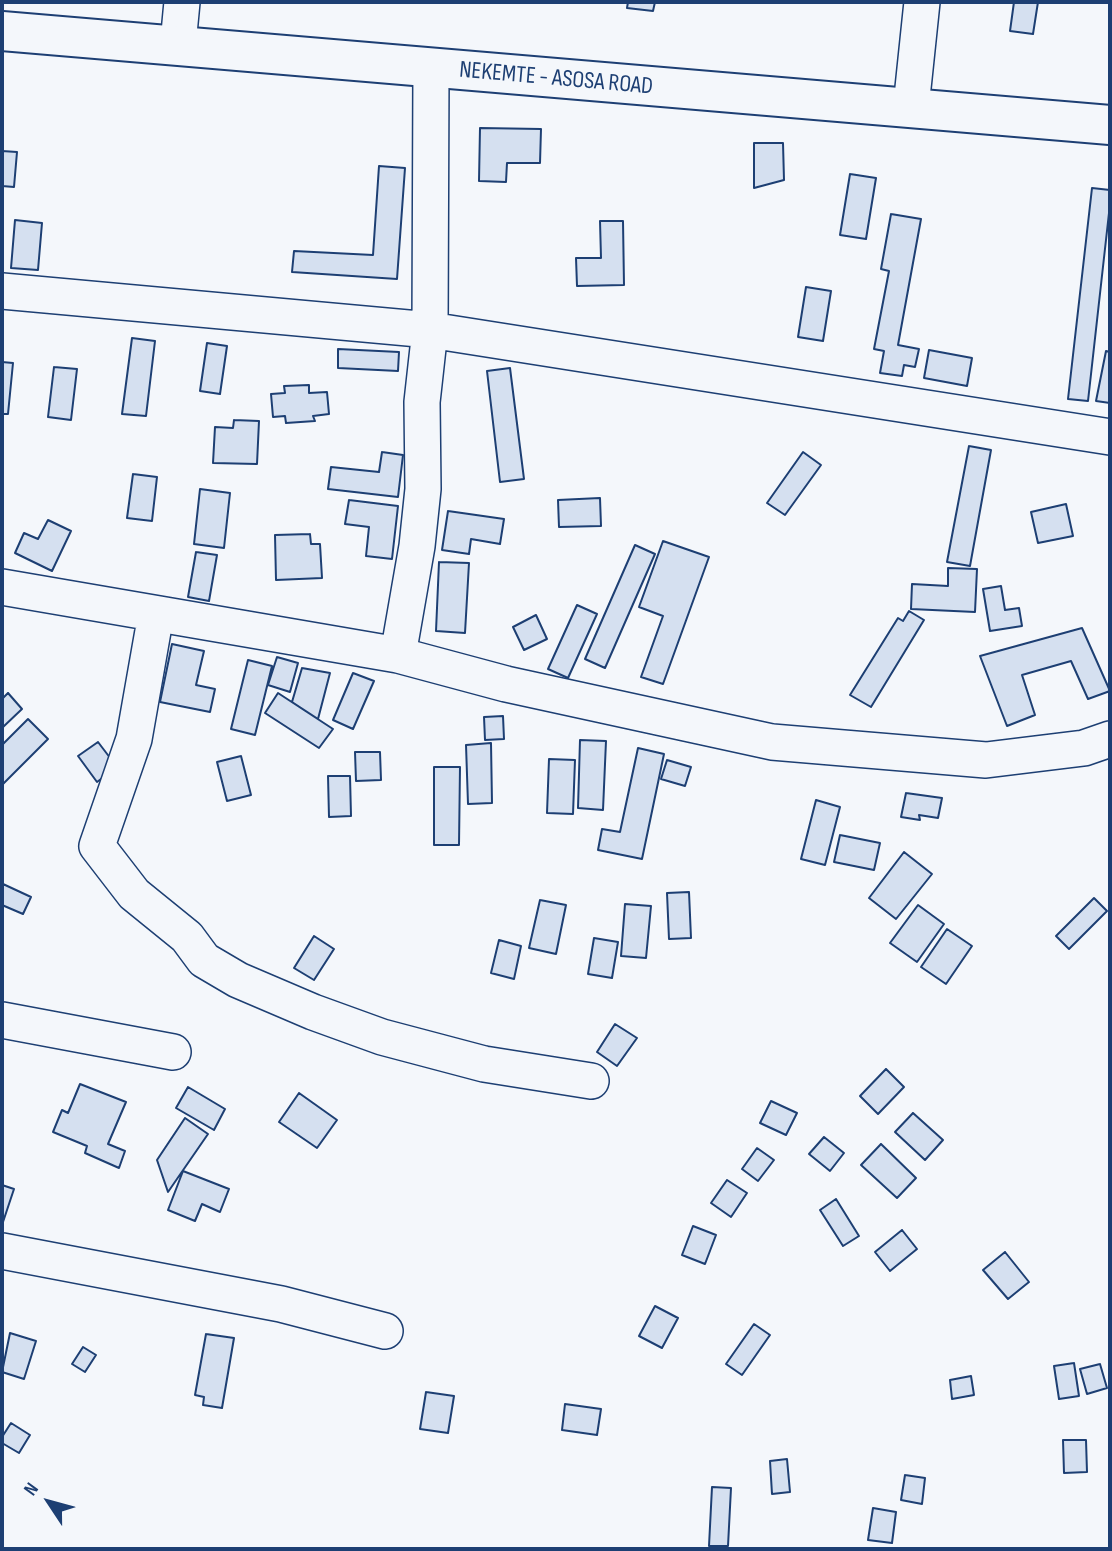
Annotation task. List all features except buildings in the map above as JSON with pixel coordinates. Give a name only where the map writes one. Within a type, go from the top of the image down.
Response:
[{"type":"highway","name":"NEKEMTE - ASOSA ROAD","points":[[2,31],[1110,125]]},
{"type":"street","points":[[178,44],[182,2]]},
{"type":"street","points":[[911,107],[922,2]]},
{"type":"street","points":[[398,655],[417,546],[422,489],[422,402],[430,330],[431,68]]},
{"type":"street","points":[[2,291],[430,330],[1110,437]]},
{"type":"street","points":[[2,587],[398,655],[506,684],[772,742],[986,760],[1084,748],[1110,739]]},
{"type":"street","points":[[156,614],[134,739],[97,846],[134,894],[187,937],[204,960],[238,980],[313,1012],[382,1037],[484,1064],[591,1081]]},
{"type":"street","points":[[2,1020],[173,1052]]},
{"type":"street","points":[[2,1251],[281,1304],[385,1332]]}]
